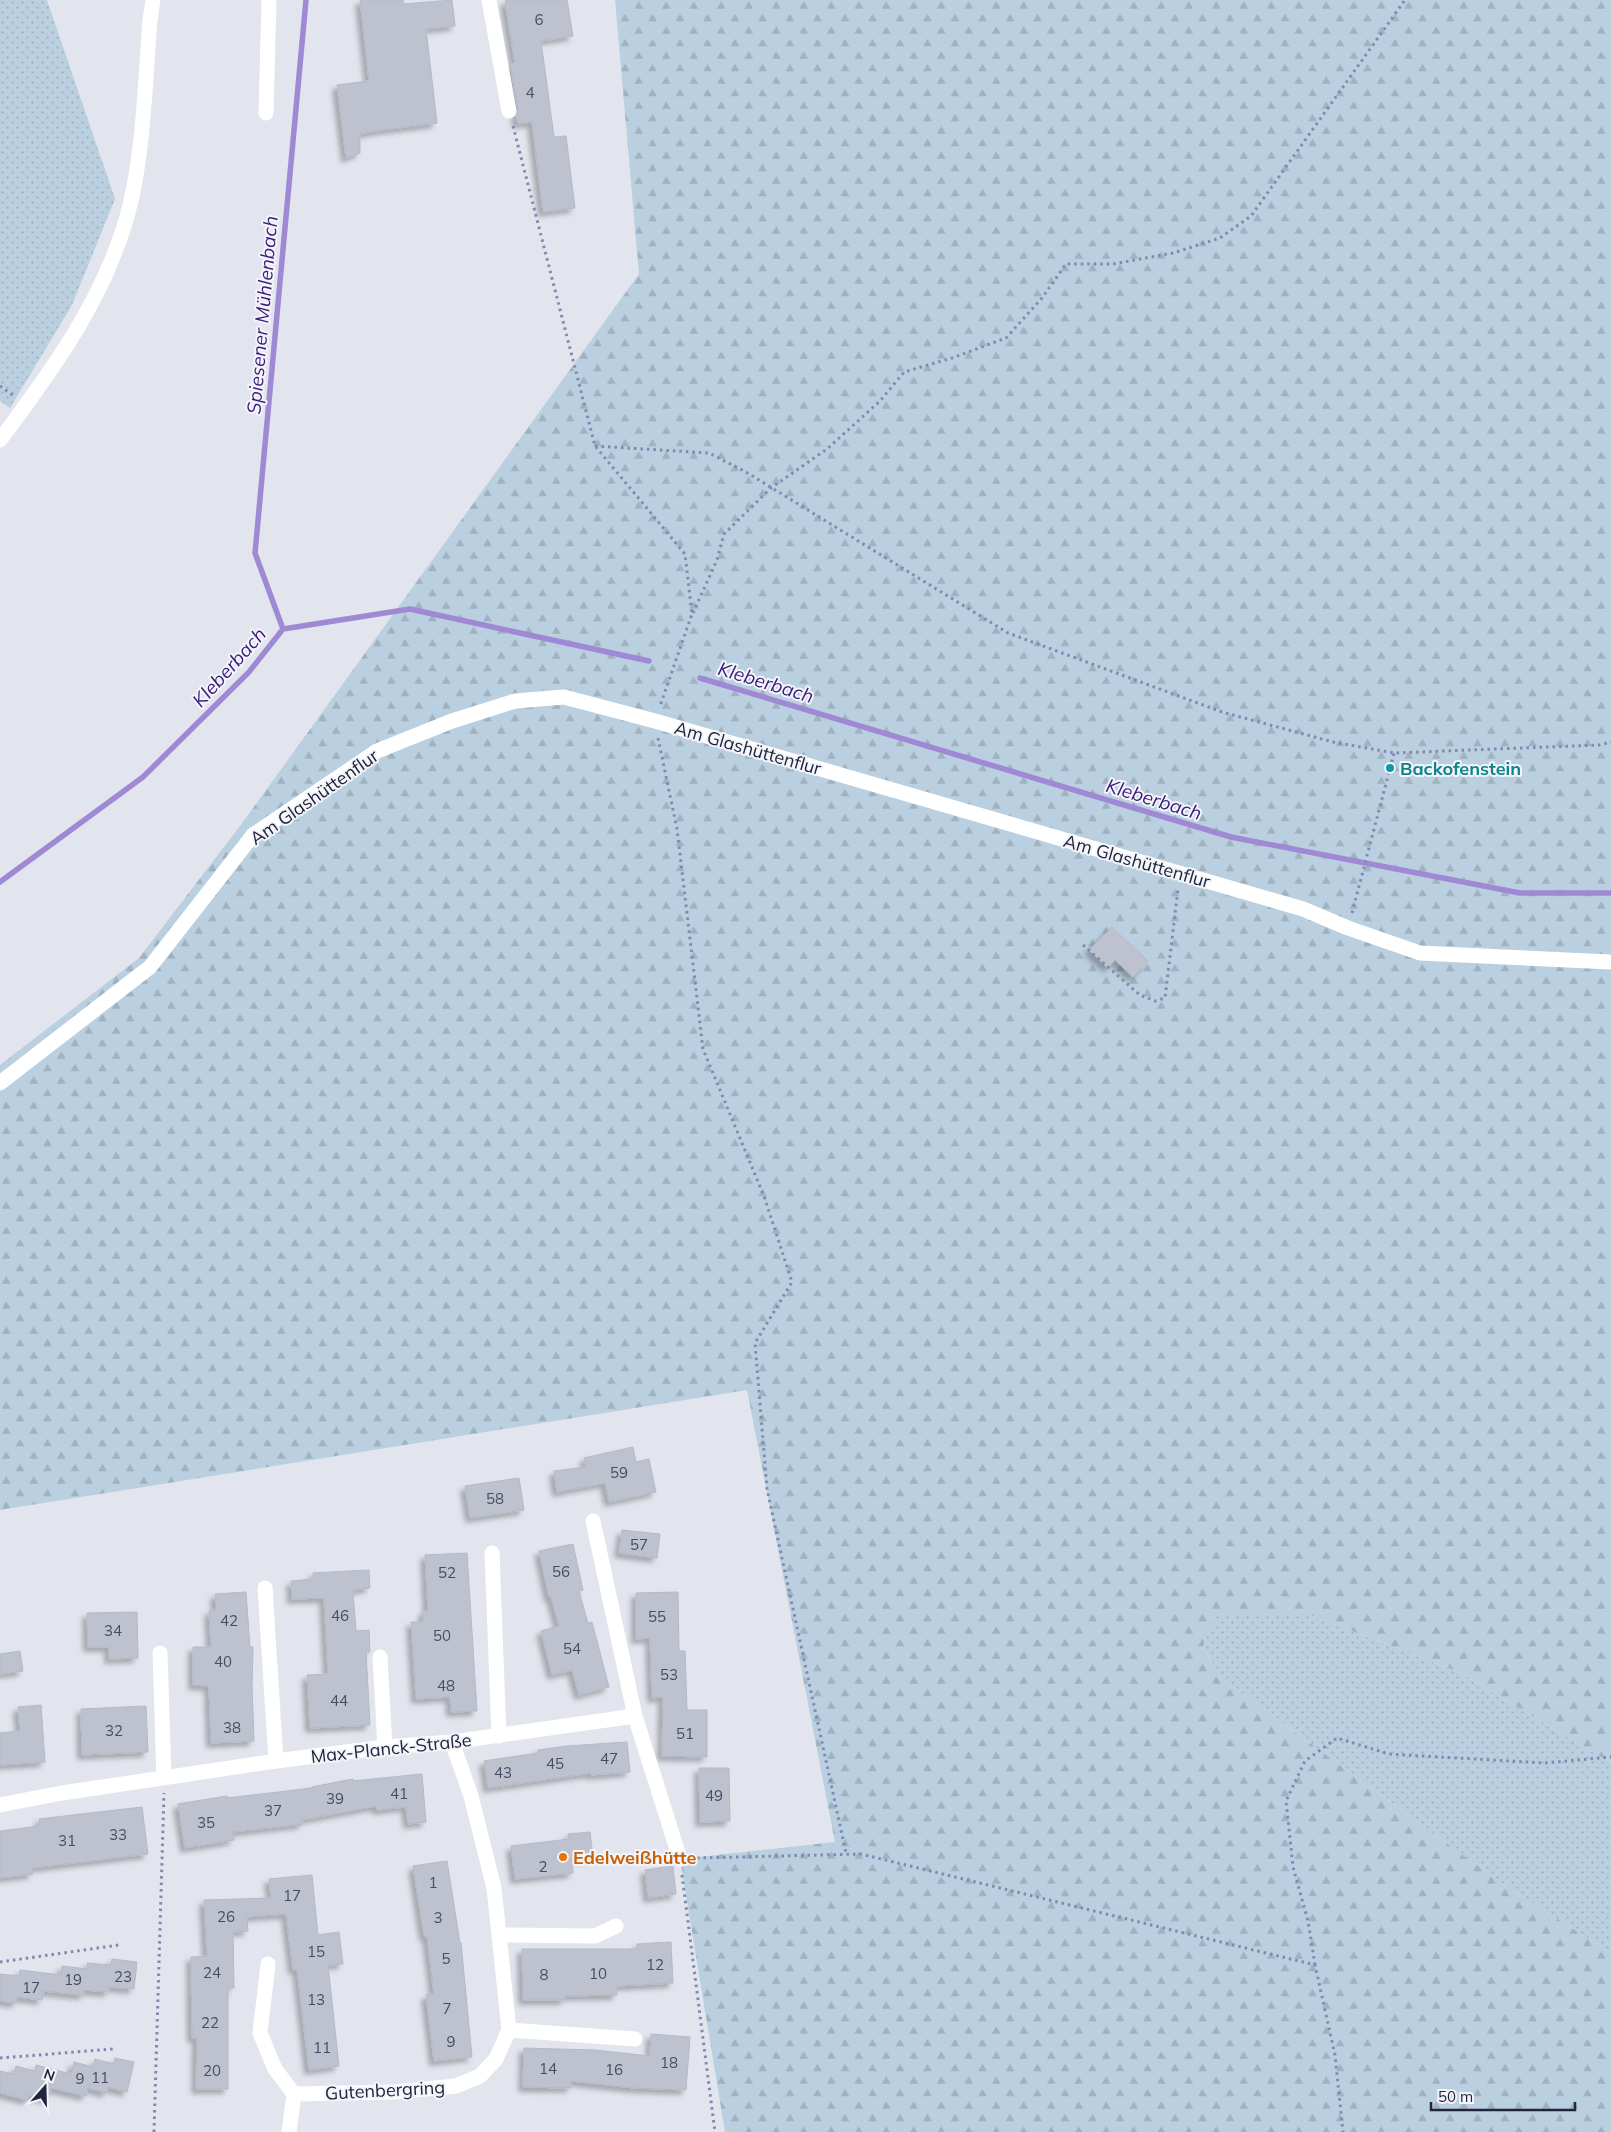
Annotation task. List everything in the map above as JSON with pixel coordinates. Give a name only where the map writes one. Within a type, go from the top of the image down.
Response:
[{"type":"street","points":[[0,440],[26,405],[84,318],[117,247],[130,205],[137,161],[153,0]]},
{"type":"street","points":[[266,113],[269,0]]},
{"type":"street","points":[[489,0],[509,111]]},
{"type":"street","name":"Am Glashüttenflur","points":[[0,1083],[150,966],[253,835],[377,751],[452,721],[514,701],[564,697],[655,721],[1303,909],[1348,928],[1420,953],[1611,962]]},
{"type":"street","points":[[593,1521],[635,1716],[680,1859]]},
{"type":"street","points":[[492,1553],[498,1736]]},
{"type":"street","points":[[265,1588],[276,1761]]},
{"type":"street","points":[[160,1653],[164,1777]]},
{"type":"street","points":[[380,1657],[385,1747]]},
{"type":"street","name":"Max-Planck-Straße","points":[[0,1805],[62,1793],[276,1761],[385,1747],[452,1742],[635,1716]]},
{"type":"street","points":[[452,1742],[471,1796],[492,1879],[500,1935],[509,2030],[635,2039]]},
{"type":"street","points":[[500,1935],[595,1936],[616,1926]]},
{"type":"street","points":[[268,1964],[260,2033],[275,2070],[294,2094],[289,2132]]},
{"type":"street","name":"Gutenbergring","points":[[294,2094],[395,2092],[456,2086],[480,2076],[496,2058],[509,2030]]},
{"type":"path","points":[[846,1853],[767,1489],[755,1343],[792,1282],[764,1196],[703,1049],[677,830],[655,721],[692,614],[716,560],[724,534],[772,488],[827,449],[880,401],[904,372],[952,358],[1006,338],[1042,298],[1066,264],[1113,264],[1173,253],[1220,238],[1251,216],[1405,0]]},
{"type":"path","points":[[509,111],[550,278],[595,446],[685,554],[692,614]]},
{"type":"path","points":[[595,446],[709,453],[746,472],[1008,634],[1222,712],[1333,742],[1394,754],[1599,745],[1611,742]]},
{"type":"path","points":[[1348,928],[1394,754]]},
{"type":"path","points":[[1084,945],[1140,995],[1155,1001],[1165,998],[1179,873]]},
{"type":"path","points":[[1343,2132],[1335,2055],[1315,1965],[1308,1921],[1293,1867],[1286,1801],[1305,1761],[1337,1738],[1389,1754],[1544,1763],[1611,1758]]},
{"type":"path","points":[[154,2132],[164,1777]]},
{"type":"path","points":[[715,2132],[680,1859],[861,1854],[1315,1965]]},
{"type":"path","points":[[0,1962],[119,1945]]},
{"type":"path","points":[[0,2058],[113,2048]]},
{"type":"green space","points":[[0,0],[47,0],[115,199],[72,305],[10,408],[0,401]]},
{"type":"green space","points":[[615,0],[1611,0],[1611,1763],[1459,1672],[1310,1615],[1216,1615],[1203,1646],[1220,1677],[1504,1885],[1611,1953],[1611,2132],[725,2132],[680,1859],[835,1842],[747,1390],[0,1510],[0,1065],[139,958],[243,822],[639,274]]},
{"type":"green space","points":[[1216,1614],[1310,1615],[1459,1672],[1611,1763],[1611,1953],[1504,1885],[1220,1677],[1203,1646]]},
{"type":"building","points":[[360,0],[403,0],[404,4],[452,0],[455,26],[426,29],[437,123],[360,134],[360,153],[346,158],[337,85],[369,81]]},
{"type":"building","points":[[567,0],[573,36],[541,41],[554,137],[566,136],[575,208],[543,212],[532,122],[518,124],[516,116],[518,109],[510,64],[515,63],[505,1]]},
{"type":"building","points":[[1112,927],[1148,961],[1133,977],[1115,960],[1108,968],[1089,950]]},
{"type":"building","points":[[633,1447],[636,1462],[649,1459],[656,1492],[609,1502],[605,1483],[557,1492],[554,1471],[586,1467],[584,1458]]},
{"type":"building","points":[[519,1478],[524,1510],[470,1518],[465,1486]]},
{"type":"building","points":[[622,1530],[660,1534],[657,1558],[619,1553]]},
{"type":"building","points":[[573,1544],[583,1590],[579,1591],[588,1623],[592,1622],[609,1687],[579,1695],[572,1670],[552,1675],[541,1631],[559,1626],[551,1597],[549,1597],[539,1551]]},
{"type":"building","points":[[467,1553],[477,1711],[451,1712],[450,1697],[416,1699],[411,1622],[423,1622],[423,1611],[428,1611],[425,1555]]},
{"type":"building","points":[[369,1570],[370,1588],[353,1590],[356,1631],[369,1630],[370,1652],[366,1652],[370,1725],[310,1728],[307,1675],[328,1674],[324,1598],[292,1599],[291,1581],[313,1579],[313,1573]]},
{"type":"building","points":[[246,1592],[250,1647],[253,1647],[254,1741],[211,1743],[209,1686],[193,1685],[193,1647],[211,1647],[209,1611],[216,1610],[215,1594]]},
{"type":"building","points":[[678,1592],[679,1651],[685,1651],[687,1710],[707,1710],[707,1757],[662,1756],[663,1697],[652,1698],[650,1638],[636,1639],[636,1593]]},
{"type":"building","points":[[137,1612],[138,1658],[109,1659],[109,1647],[88,1647],[87,1613]]},
{"type":"building","points":[[20,1651],[23,1671],[0,1674],[0,1654]]},
{"type":"building","points":[[41,1705],[45,1762],[0,1765],[0,1733],[20,1731],[18,1707]]},
{"type":"building","points":[[146,1706],[148,1752],[82,1755],[81,1709]]},
{"type":"building","points":[[627,1742],[630,1772],[591,1775],[591,1773],[488,1788],[484,1761],[538,1753],[538,1750],[567,1746]]},
{"type":"building","points":[[699,1768],[729,1768],[730,1821],[700,1822]]},
{"type":"building","points":[[422,1774],[426,1822],[408,1824],[406,1807],[377,1810],[376,1806],[302,1820],[303,1824],[233,1832],[234,1840],[185,1848],[178,1804],[227,1796],[227,1798],[312,1788],[353,1779],[353,1781]]},
{"type":"building","points":[[142,1807],[148,1854],[32,1868],[33,1874],[0,1878],[0,1831],[40,1826],[39,1819]]},
{"type":"building","points":[[590,1832],[593,1857],[572,1859],[573,1873],[515,1879],[511,1846],[569,1839],[568,1834]]},
{"type":"building","points":[[447,1861],[461,1943],[472,2057],[434,2061],[426,1995],[434,1994],[427,1936],[424,1936],[413,1866]]},
{"type":"building","points":[[673,1866],[676,1894],[648,1898],[645,1870]]},
{"type":"building","points":[[312,1875],[318,1935],[339,1932],[343,1964],[328,1965],[339,2066],[309,2070],[297,1969],[293,1970],[286,1914],[247,1917],[248,1931],[233,1932],[234,1988],[228,1988],[228,2089],[196,2089],[197,2038],[192,2038],[191,1957],[207,1956],[204,1900],[271,1898],[269,1879]]},
{"type":"building","points":[[671,1942],[673,1983],[617,1986],[617,1995],[565,1996],[565,2000],[523,2000],[522,1949],[637,1949],[637,1944]]},
{"type":"building","points":[[112,1959],[137,1962],[134,1989],[109,1987],[109,1992],[84,1990],[84,1995],[43,1991],[42,2000],[17,1997],[17,2003],[0,2001],[0,1974],[19,1976],[20,1970],[61,1975],[62,1966],[87,1969],[87,1963],[111,1965]]},
{"type":"building","points":[[651,2034],[690,2037],[686,2090],[634,2088],[571,2081],[571,2088],[523,2087],[524,2048],[594,2050],[650,2056]]},
{"type":"building","points":[[115,2058],[134,2062],[127,2092],[108,2087],[107,2093],[88,2088],[86,2096],[51,2088],[48,2099],[29,2095],[28,2100],[0,2093],[0,2071],[14,2074],[16,2066],[35,2071],[36,2065],[71,2074],[74,2062],[93,2067],[95,2059],[114,2064]]},
{"type":"waterway","name":"Spiesener Mühlenbach","points":[[283,629],[255,553],[306,0]]},
{"type":"waterway","name":"Kleberbach","points":[[0,882],[143,777],[249,672],[283,629],[410,609],[649,661]]},
{"type":"waterway","name":"Kleberbach","points":[[700,678],[1231,837],[1520,893],[1611,893]]},
{"type":"place","name":"Backofenstein","points":[[1390,768]]},
{"type":"place","name":"Edelweißhütte","points":[[563,1857]]}]
